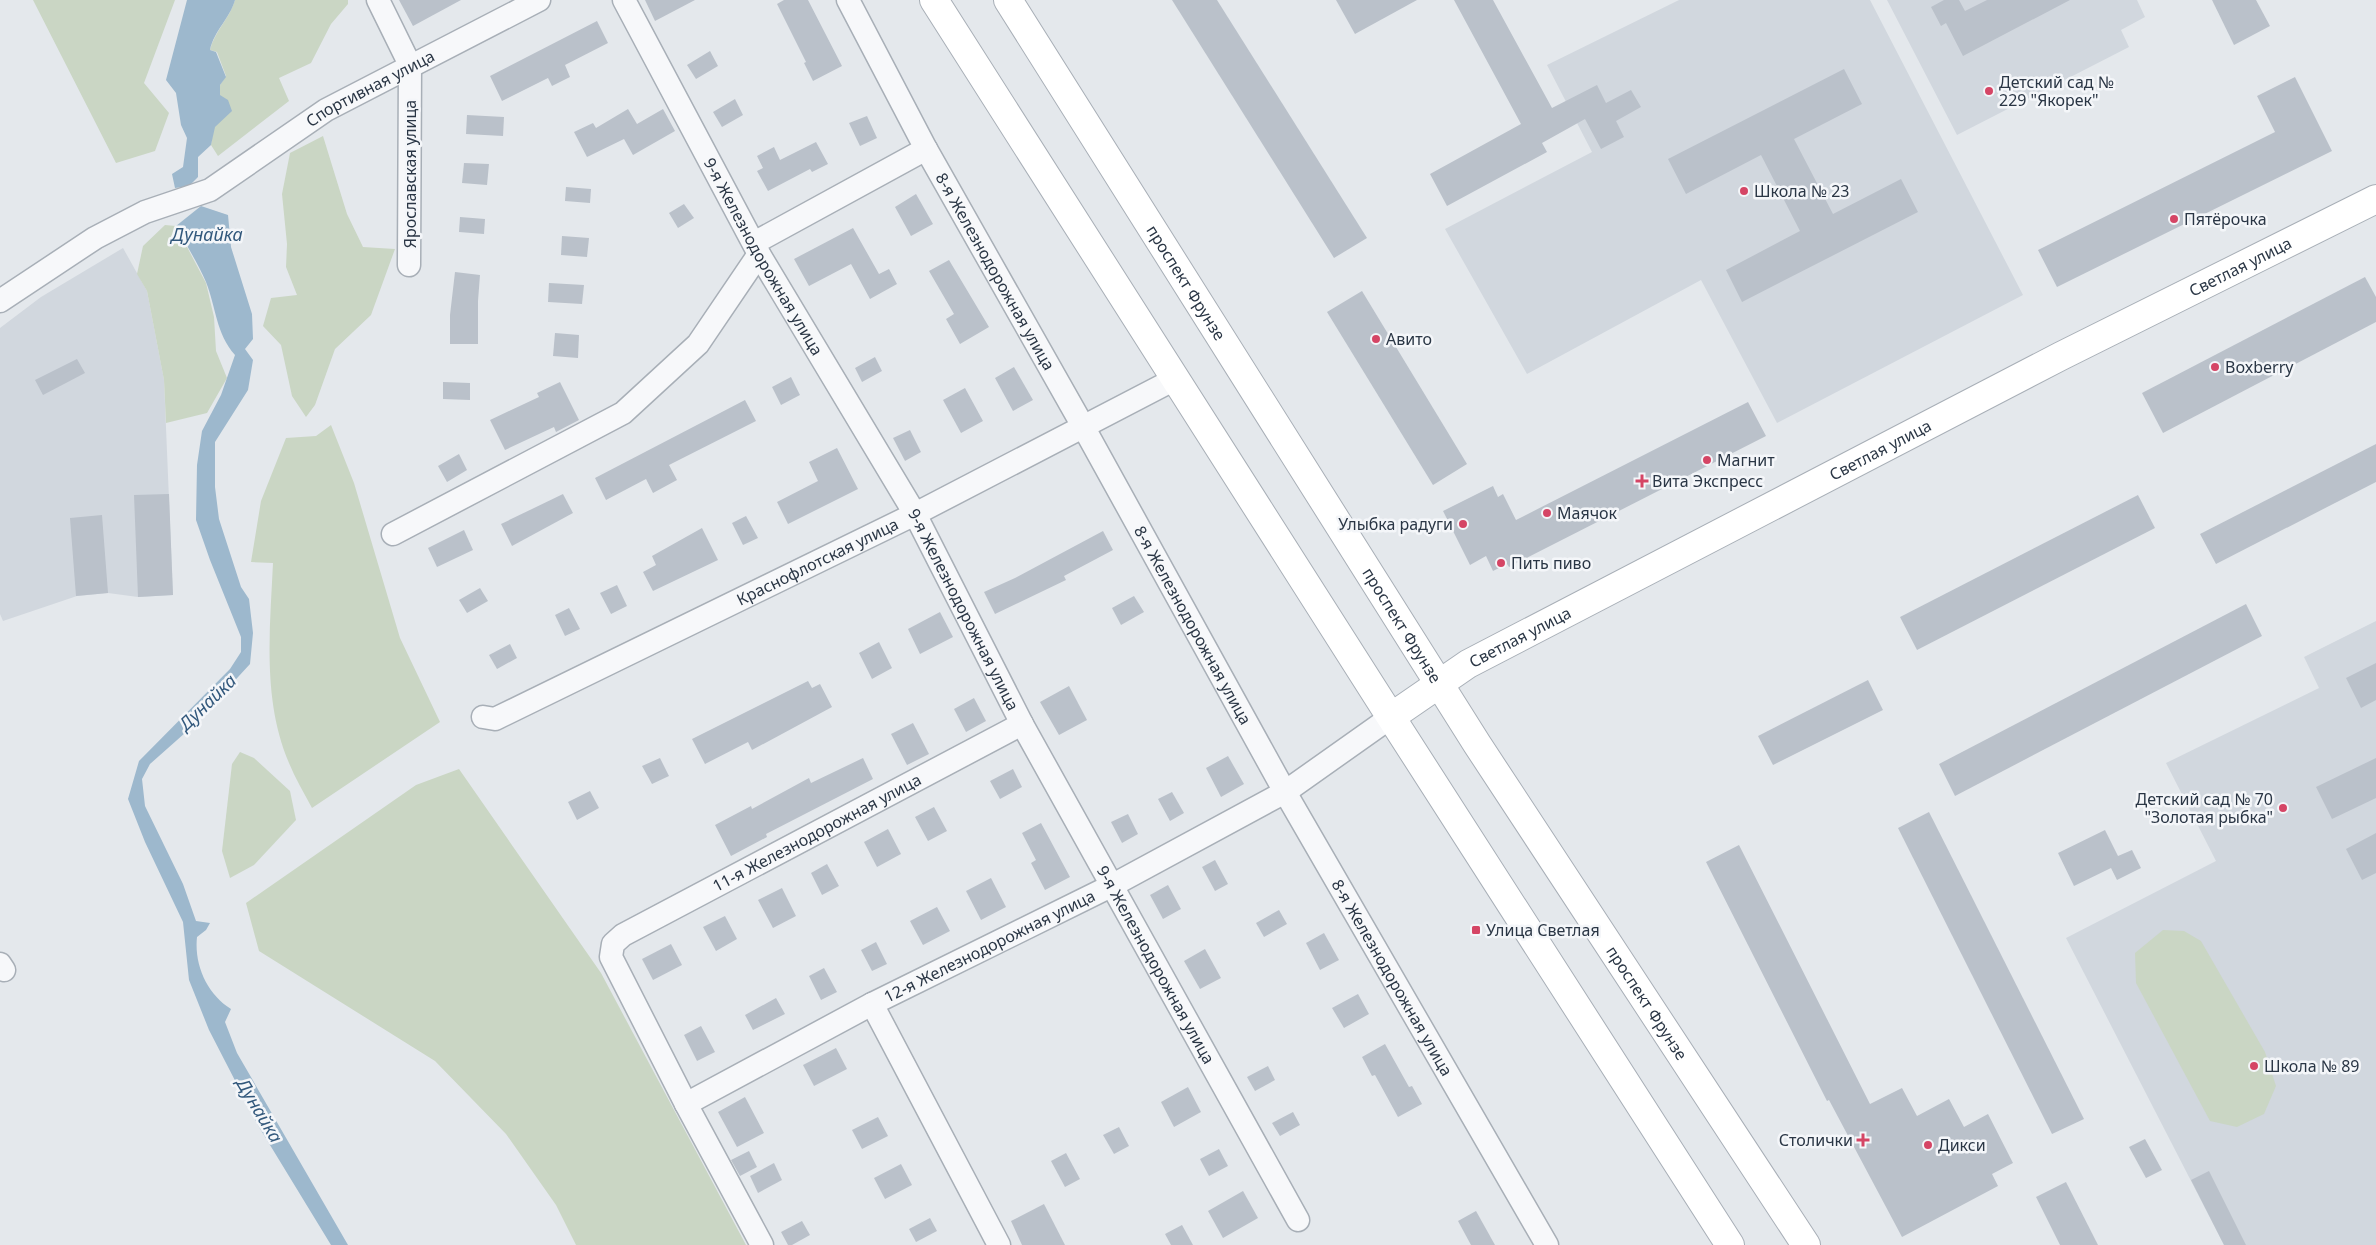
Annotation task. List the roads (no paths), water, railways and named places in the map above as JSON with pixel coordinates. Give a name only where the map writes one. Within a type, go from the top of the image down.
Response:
[{"type":"main road","points":[[934,0],[1392,716],[1510,904],[1730,1245]]},
{"type":"main road","name":"проспект Фрунзе","points":[[1008,0],[1477,744],[1806,1245]]},
{"type":"main road","name":"Светлая улица","points":[[1392,716],[1468,664],[2062,356],[2376,199]]},
{"type":"street","name":"Ярославская улица","points":[[378,0],[410,65],[410,265]]},
{"type":"street","name":"Спортивная улица","points":[[0,301],[95,238],[145,212],[210,190],[326,110],[539,0]]},
{"type":"street","name":"9-я Железнодорожная улица","points":[[624,0],[756,249],[915,514],[1022,724],[1298,1220]]},
{"type":"street","name":"8-я Железнодорожная улица","points":[[848,0],[926,149],[1084,428],[1285,792],[1547,1245]]},
{"type":"street","points":[[393,534],[623,413],[698,344],[756,249],[926,149]]},
{"type":"street","name":"Краснофлотская улица","points":[[483,718],[495,719],[915,514],[1084,428],[1175,379]]},
{"type":"street","name":"12-я Железнодорожная улица","points":[[686,1104],[872,1004],[1113,885],[1285,792],[1392,716]]},
{"type":"street","name":"11-я Железнодорожная улица","points":[[686,1104],[611,957],[613,944],[623,935],[1022,724]]},
{"type":"street","points":[[872,1004],[999,1245]]},
{"type":"street","points":[[686,1104],[762,1245]]},
{"type":"water","points":[[187,0],[235,0],[210,50],[216,52],[226,77],[220,85],[220,95],[228,100],[232,111],[215,127],[211,145],[198,157],[198,177],[189,186],[175,188],[172,174],[183,167],[187,138],[181,125],[176,93],[166,80]]},
{"type":"water","name":"Дунайка","points":[[201,206],[228,215],[231,247],[252,314],[253,339],[245,349],[253,360],[248,390],[215,442],[215,487],[219,519],[241,587],[249,599],[253,633],[250,664],[194,725],[150,764],[142,779],[145,806],[183,884],[196,921],[210,923],[206,930],[197,937],[200,968],[215,995],[231,1009],[225,1022],[237,1053],[348,1245],[331,1245],[259,1127],[209,1030],[189,980],[183,922],[145,842],[128,799],[139,761],[230,669],[241,652],[241,637],[196,520],[197,465],[202,431],[221,395],[235,355],[220,329],[203,275],[176,226]]},
{"type":"place","name":"Детский сад № 229 \"Якорек\"","points":[[1989,91]]},
{"type":"place","name":"Школа № 23","points":[[1744,191]]},
{"type":"place","name":"Пятёрочка","points":[[2174,219]]},
{"type":"place","name":"Авито","points":[[1376,339]]},
{"type":"place","name":"Boxberry","points":[[2215,367]]},
{"type":"place","name":"Магнит","points":[[1707,460]]},
{"type":"place","name":"Вита Экспресс","points":[[1642,481]]},
{"type":"place","name":"Маячок","points":[[1547,513]]},
{"type":"place","name":"Улыбка радуги","points":[[1463,524]]},
{"type":"place","name":"Пить пиво","points":[[1501,563]]},
{"type":"place","name":"Детский сад № 70 \"Золотая рыбка\"","points":[[2283,808]]},
{"type":"place","name":"Улица Светлая","points":[[1476,930]]},
{"type":"place","name":"Школа № 89","points":[[2254,1066]]},
{"type":"place","name":"Столички","points":[[1863,1140]]},
{"type":"place","name":"Дикси","points":[[1928,1145]]}]
